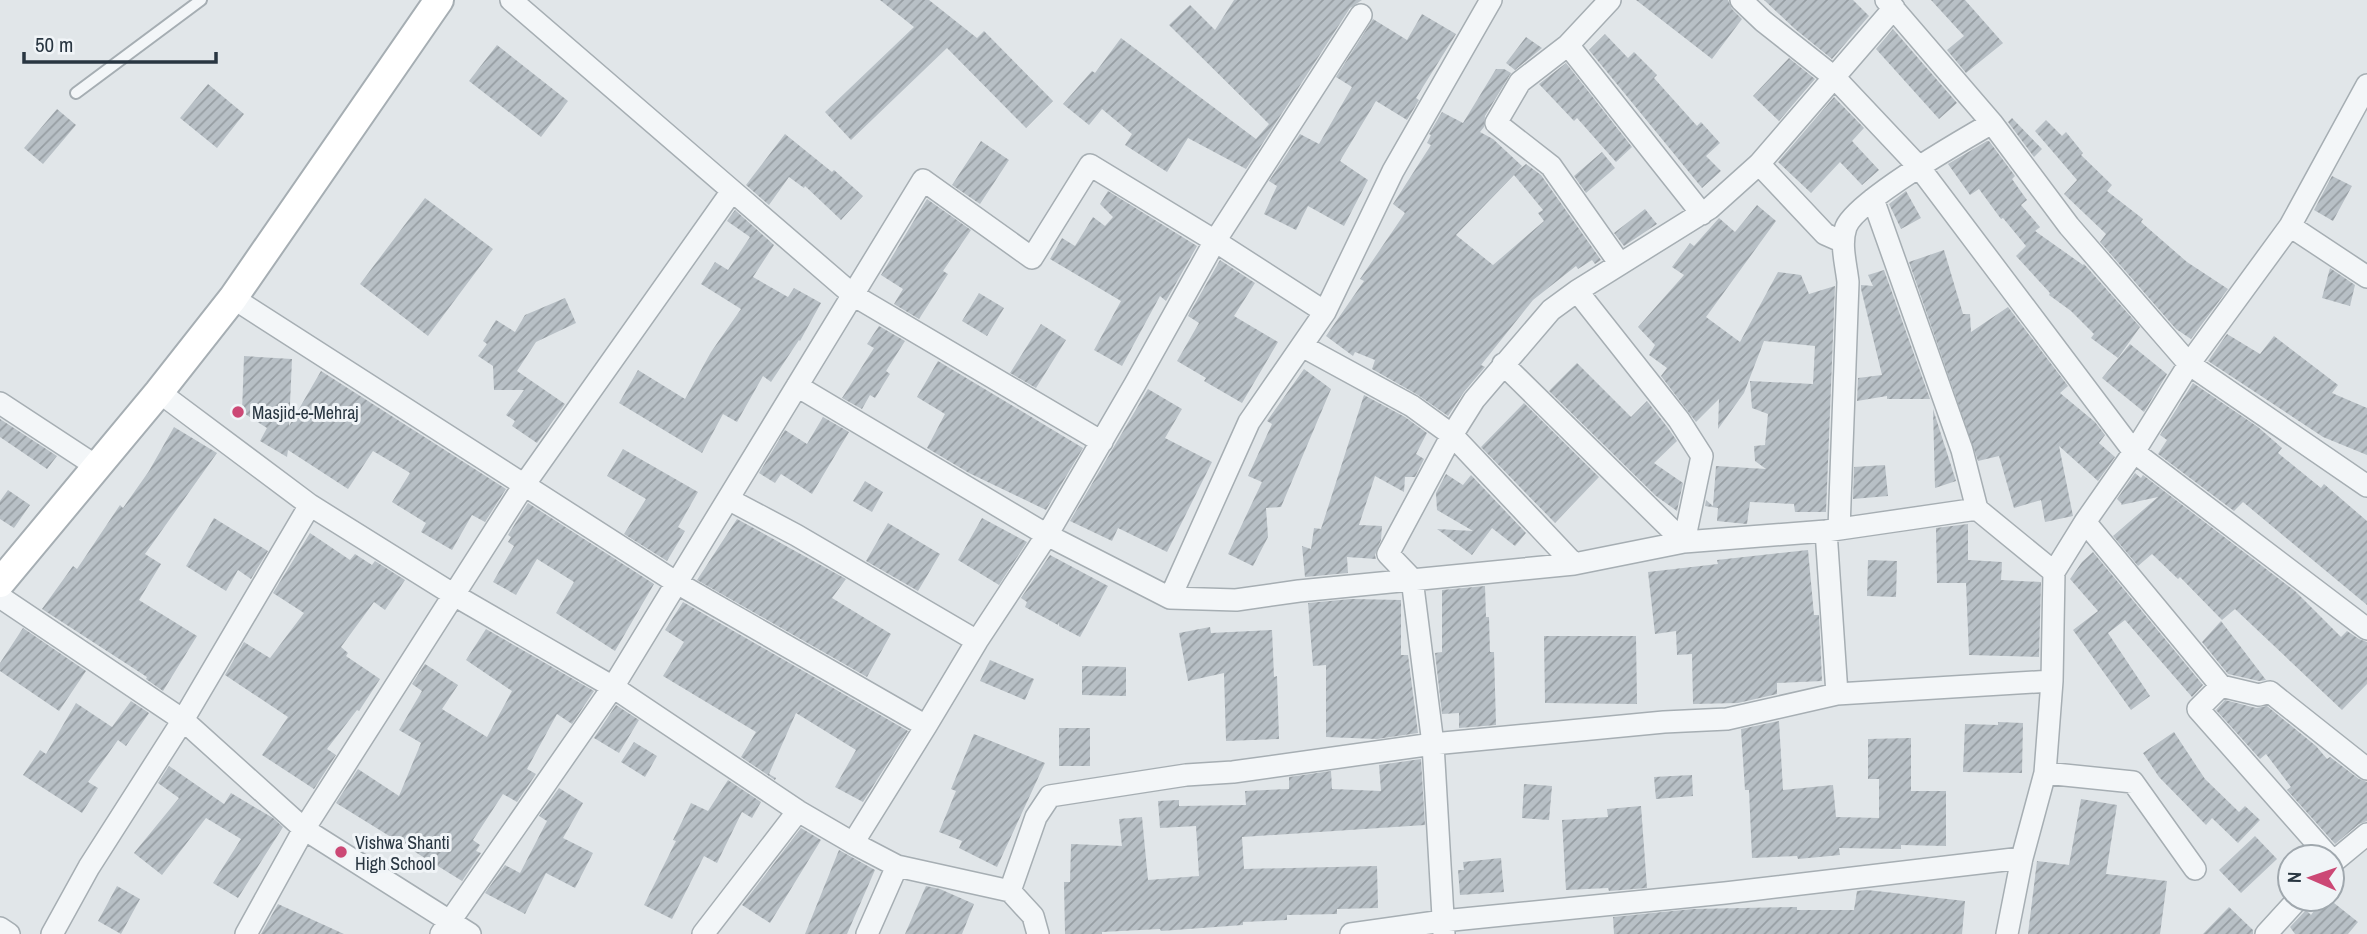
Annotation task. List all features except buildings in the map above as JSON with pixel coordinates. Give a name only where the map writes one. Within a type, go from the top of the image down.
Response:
[{"type":"main road","points":[[0,583],[159,392],[233,298],[439,0]]},
{"type":"street","points":[[511,0],[853,295],[1102,442]]},
{"type":"street","points":[[1170,598],[1249,422],[1325,312],[1394,171],[1491,0]]},
{"type":"street","points":[[1610,0],[1568,45],[1520,82],[1496,123],[1551,166],[1620,264]]},
{"type":"street","points":[[1741,0],[1763,21],[1835,78],[1919,167],[2134,452],[2367,629]]},
{"type":"street","points":[[1443,928],[1433,744],[1412,579],[1388,554],[1451,435],[1474,400],[1551,310],[1702,214],[1759,164],[1835,78],[1890,4],[1992,122],[2068,226],[2189,365],[2367,486]]},
{"type":"street","points":[[853,843],[977,640],[1047,535],[1215,241],[1361,15]]},
{"type":"street","points":[[1568,45],[1702,214]]},
{"type":"street","points":[[2007,934],[2022,858],[2045,773],[2052,681],[2054,572],[2189,365],[2290,226],[2367,85]]},
{"type":"street","points":[[1837,694],[1832,530],[1847,282],[1843,242],[1847,224],[1873,200],[1919,167],[1992,122]]},
{"type":"street","points":[[1759,164],[1825,234],[1843,242]]},
{"type":"street","points":[[446,928],[612,687],[923,180],[1032,258],[1090,165],[1325,312]]},
{"type":"street","points":[[246,934],[304,829],[524,485],[732,191]]},
{"type":"street","points":[[1873,200],[1962,450],[1977,509],[2054,572]]},
{"type":"street","points":[[2290,226],[2367,277]]},
{"type":"street","points":[[1577,291],[1679,420],[1702,456],[1684,542]]},
{"type":"street","points":[[233,298],[677,583],[926,726]]},
{"type":"street","points":[[1302,346],[1412,406],[1451,435],[1574,564]]},
{"type":"street","points":[[1503,364],[1684,542]]},
{"type":"street","points":[[797,386],[1047,535],[1170,598],[1236,600],[1299,591],[1574,564],[1684,542],[1832,530],[1977,509]]},
{"type":"street","points":[[159,392],[310,505],[612,687],[798,811],[897,866],[1010,891],[1033,916],[1038,934]]},
{"type":"street","points":[[0,404],[96,466]]},
{"type":"street","points":[[728,499],[977,640]]},
{"type":"street","points":[[52,934],[89,867],[183,720],[310,505]]},
{"type":"street","points":[[2085,523],[2221,686],[2259,695],[2270,692],[2367,769]]},
{"type":"street","points":[[0,597],[183,720],[304,829],[446,928],[470,934]]},
{"type":"street","points":[[1010,891],[1036,817],[1049,796],[1186,775],[1233,772],[1433,744],[1664,722],[1727,719],[1837,694],[2052,681]]},
{"type":"street","points":[[2221,686],[2198,709],[2317,843]]},
{"type":"street","points":[[2045,773],[2133,782],[2196,869]]},
{"type":"street","points":[[703,934],[798,811]]},
{"type":"street","points":[[2346,850],[2367,834]]},
{"type":"street","points":[[1351,934],[1443,928],[2022,858]]},
{"type":"street","points":[[867,934],[897,866]]},
{"type":"street","points":[[2266,934],[2285,913]]},
{"type":"street","points":[[0,928],[9,934]]},
{"type":"lane","points":[[76,93],[201,0]]},
{"type":"place","name":"Masjid-e-Mehraj","points":[[238,412]]},
{"type":"place","name":"Vishwa Shanti High School","points":[[341,852]]}]
